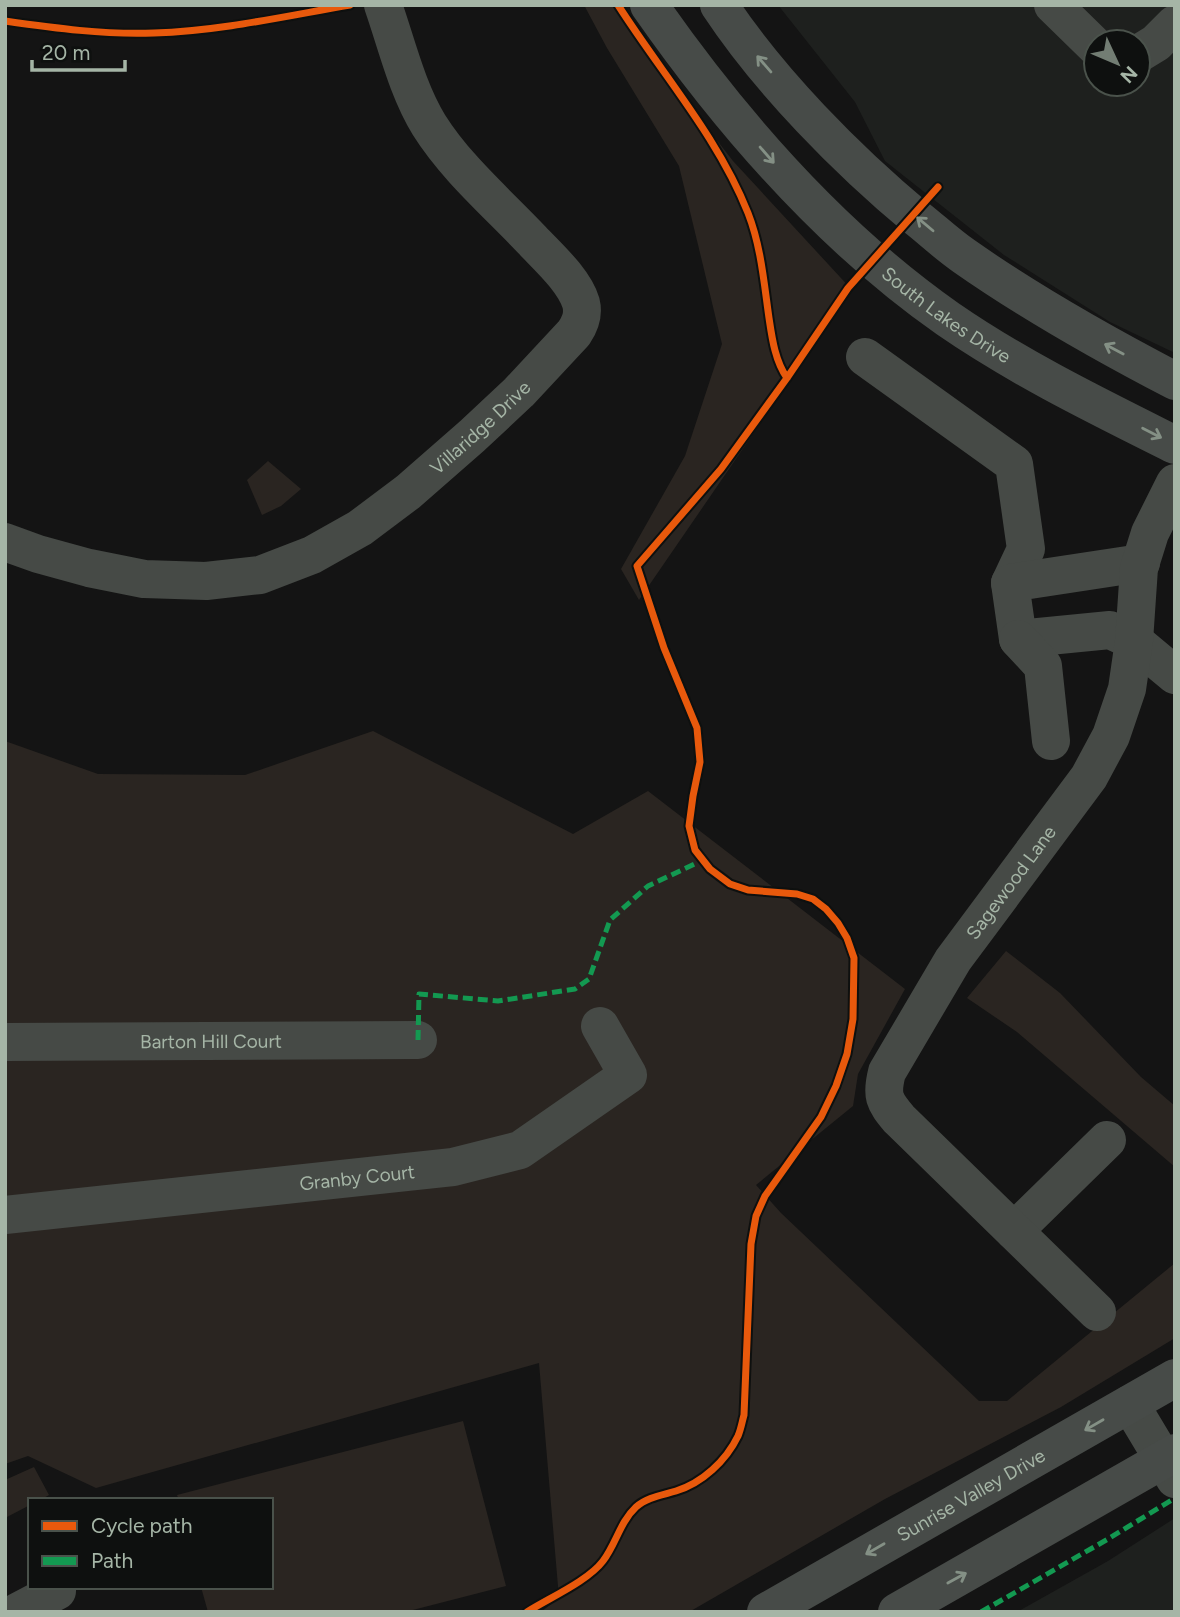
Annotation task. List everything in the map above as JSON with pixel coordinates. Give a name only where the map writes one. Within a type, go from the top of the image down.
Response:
[{"type":"main road","name":"South Lakes Drive","points":[[649,5],[684,56],[779,170],[893,276],[946,318],[1004,355],[1175,445]]},
{"type":"main road","points":[[719,5],[758,58],[799,105],[897,202],[951,246],[1039,306],[1105,345],[1175,381]]},
{"type":"main road","name":"Sunrise Valley Drive","points":[[766,1612],[1175,1378]]},
{"type":"main road","points":[[897,1612],[1171,1464]]},
{"type":"street","name":"Villaridge Drive","points":[[5,542],[89,568],[144,579],[206,581],[260,575],[312,555],[360,528],[408,492],[519,392],[574,333],[582,314],[581,303],[573,287],[555,264],[452,155],[429,123],[416,100],[383,5]]},
{"type":"street","points":[[1054,5],[1082,33]]},
{"type":"street","points":[[1152,45],[1175,24]]},
{"type":"street","points":[[865,357],[1013,464],[1026,549],[1010,583],[1018,639],[1043,666],[1051,741]]},
{"type":"street","name":"Sagewood Lane","points":[[1097,1312],[899,1119],[887,1104],[883,1088],[887,1072],[953,960],[1089,776],[1111,736],[1127,689],[1134,641],[1139,568],[1150,533],[1175,483]]},
{"type":"street","points":[[1010,583],[1141,563]]},
{"type":"street","points":[[1018,639],[1110,630],[1134,641],[1175,676]]},
{"type":"street","name":"Granby Court","points":[[5,1215],[453,1167],[520,1150],[628,1075],[600,1026]]},
{"type":"street","name":"Barton Hill Court","points":[[5,1042],[418,1040]]},
{"type":"street","points":[[1014,1231],[1107,1140]]},
{"type":"street","points":[[1129,1404],[1171,1464]]},
{"type":"street","points":[[17,1612],[57,1591]]},
{"type":"shaded area","points":[[584,5],[616,5],[632,31],[733,161],[852,290],[639,600],[621,569],[685,456],[722,344],[679,166]]},
{"type":"shaded area","points":[[778,5],[1175,5],[1175,353],[1110,322],[1004,255],[885,161],[855,102]]},
{"type":"shaded area","points":[[268,461],[301,489],[281,506],[262,515],[247,480]]},
{"type":"shaded area","points":[[373,731],[573,834],[648,791],[905,989],[858,1074],[853,1106],[756,1185],[781,1213],[979,1401],[1007,1401],[1175,1263],[1175,1338],[1061,1407],[885,1499],[689,1612],[541,1612],[559,1598],[539,1363],[96,1488],[28,1456],[5,1464],[5,741],[98,774],[245,775]]},
{"type":"shaded area","points":[[1006,951],[1060,993],[1141,1077],[1175,1106],[1175,1167],[1017,1032],[967,998]]},
{"type":"shaded area","points":[[463,1421],[506,1586],[405,1612],[208,1612],[202,1589],[273,1589],[273,1498],[178,1498],[177,1495]]},
{"type":"shaded area","points":[[34,1467],[49,1495],[44,1498],[28,1498],[28,1506],[5,1518],[5,1480]]},
{"type":"shaded area","points":[[1175,1518],[1175,1612],[1017,1612],[1108,1561]]},
{"type":"marked path","points":[[418,1040],[419,994],[498,1001],[575,989],[589,979],[610,920],[648,886],[703,860]]},
{"type":"marked path","points":[[981,1612],[1175,1498]]},
{"type":"cycle path","points":[[5,21],[98,32],[179,32],[350,5]]},
{"type":"cycle path","points":[[618,5],[705,132],[736,185],[756,238],[773,341],[787,378]]},
{"type":"cycle path","points":[[527,1612],[578,1582],[596,1568],[636,1507],[650,1499],[695,1483],[712,1470],[733,1445],[744,1415],[751,1244],[756,1216],[765,1196],[821,1117],[847,1054],[853,1019],[854,958],[847,938],[826,909],[813,899],[797,894],[748,890],[730,884],[710,869],[695,850],[689,826],[700,762],[697,728],[664,648],[637,566],[721,469],[848,288],[938,187]]}]
